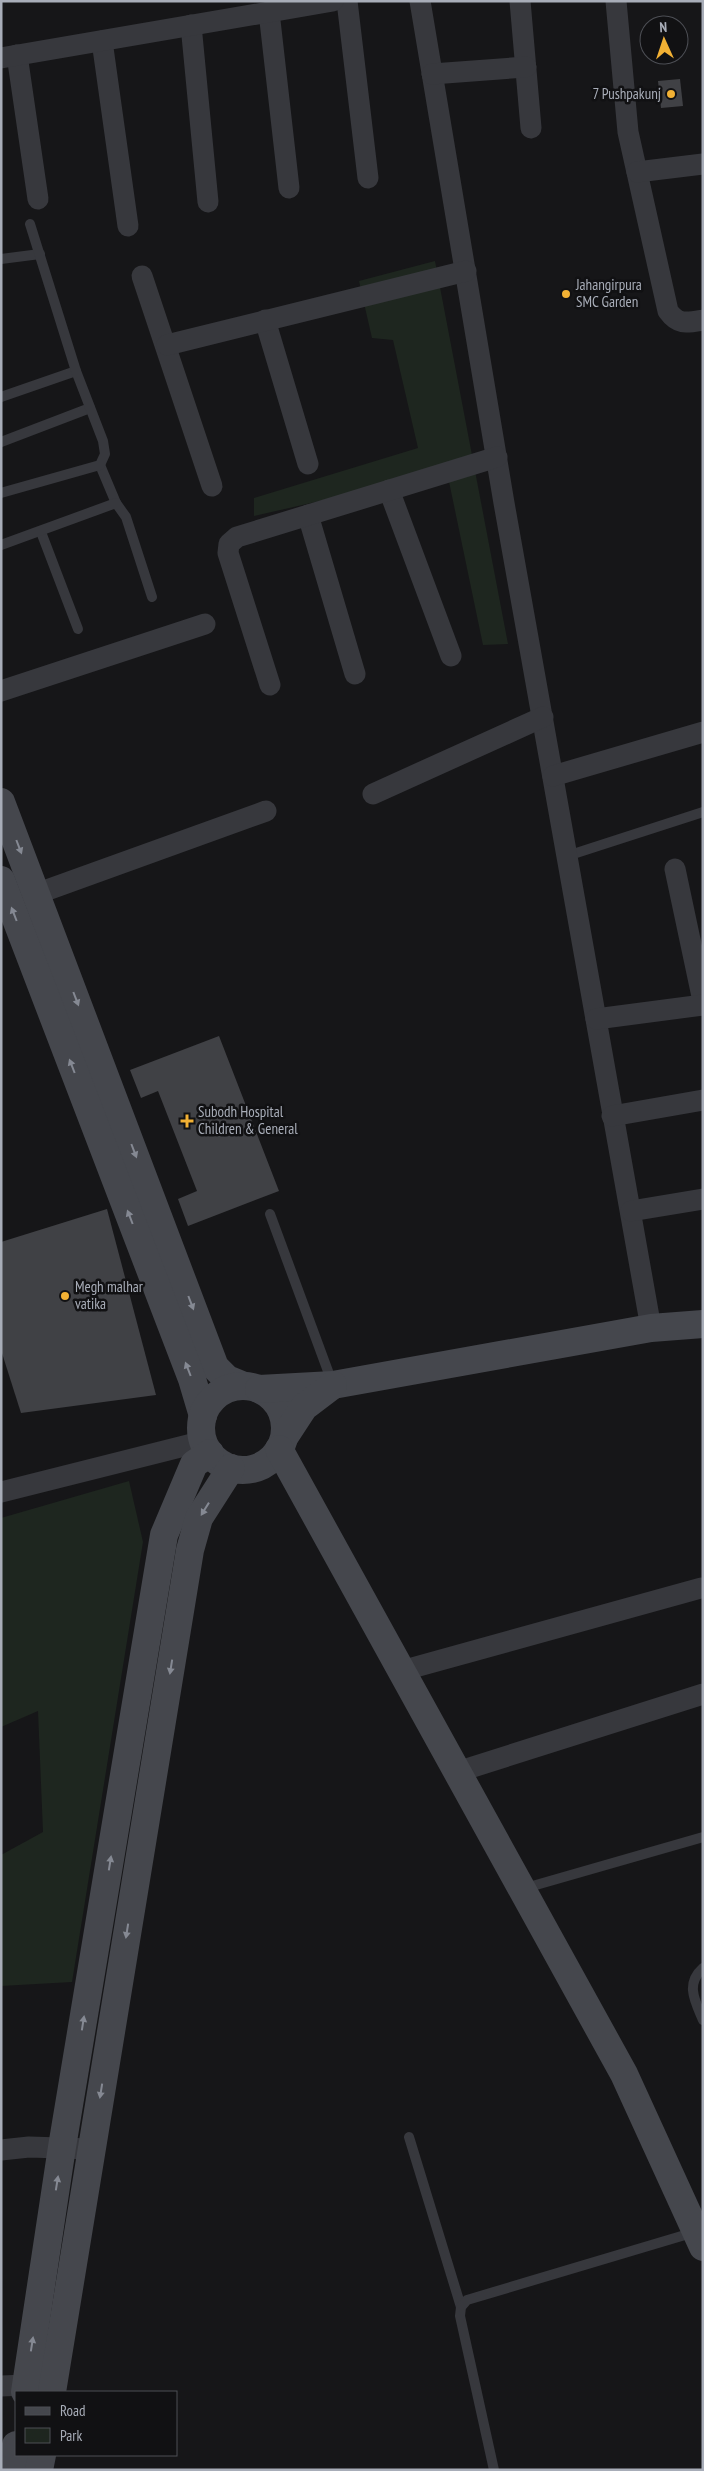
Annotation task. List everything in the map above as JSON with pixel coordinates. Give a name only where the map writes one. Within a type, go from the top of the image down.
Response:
[{"type":"street","points":[[38,199],[9,57],[333,1]]},
{"type":"street","points":[[346,1],[368,178]]},
{"type":"street","points":[[420,1],[497,457],[651,1328]]},
{"type":"street","points":[[520,1],[531,128]]},
{"type":"street","points":[[616,1],[625,102],[637,172],[668,311],[674,320],[682,323],[703,320]]},
{"type":"street","points":[[269,12],[289,188]]},
{"type":"street","points":[[191,25],[208,202]]},
{"type":"street","points":[[102,41],[128,226]]},
{"type":"street","points":[[432,74],[526,67]]},
{"type":"street","points":[[637,172],[703,164]]},
{"type":"street","points":[[167,345],[466,271]]},
{"type":"street","points":[[142,276],[167,345],[212,486]]},
{"type":"street","points":[[265,320],[308,464]]},
{"type":"street","points":[[270,685],[228,553],[229,544],[237,536],[497,457]]},
{"type":"street","points":[[389,490],[450,656]]},
{"type":"street","points":[[308,515],[355,674]]},
{"type":"street","points":[[1,691],[205,624]]},
{"type":"street","points":[[373,794],[543,717]]},
{"type":"street","points":[[553,776],[703,732]]},
{"type":"street","points":[[1,802],[216,1367],[227,1380],[252,1387],[271,1396],[280,1408],[285,1421],[282,1442],[306,1500],[624,2074],[699,2240]]},
{"type":"street","points":[[36,894],[266,810]]},
{"type":"street","points":[[675,869],[703,1001]]},
{"type":"street","points":[[1,880],[218,1449],[277,1480],[306,1500]]},
{"type":"street","points":[[596,1019],[703,1005]]},
{"type":"street","points":[[612,1116],[703,1100]]},
{"type":"street","points":[[631,1211],[703,1199]]},
{"type":"street","points":[[52,2391],[190,1550],[218,1449],[209,1404],[218,1394],[230,1388],[333,1385],[651,1328],[703,1324]]},
{"type":"street","points":[[1,1492],[218,1449],[257,1467],[270,1460],[304,1407],[333,1385]]},
{"type":"street","points":[[17,2387],[62,2147],[164,1536],[194,1464],[218,1449]]},
{"type":"street","points":[[401,1671],[701,1588]]},
{"type":"street","points":[[457,1772],[703,1694]]},
{"type":"street","points":[[1,2150],[62,2147],[92,2149]]},
{"type":"street","points":[[12,2470],[15,2451]]},
{"type":"street","points":[[39,2470],[42,2456]]},
{"type":"lane","points":[[30,224],[76,371],[105,454],[100,465],[116,503],[126,517],[152,596]]},
{"type":"lane","points":[[1,259],[40,254]]},
{"type":"lane","points":[[1,397],[76,371]]},
{"type":"lane","points":[[1,442],[90,408]]},
{"type":"lane","points":[[1,493],[100,465]]},
{"type":"lane","points":[[1,546],[116,503]]},
{"type":"lane","points":[[41,532],[78,629]]},
{"type":"lane","points":[[567,856],[703,812]]},
{"type":"lane","points":[[270,1214],[333,1385]]},
{"type":"lane","points":[[521,1889],[703,1837]]},
{"type":"lane","points":[[703,1968],[694,1978],[692,1992],[703,2020]]},
{"type":"lane","points":[[410,2137],[460,2307],[460,2316],[494,2470]]},
{"type":"lane","points":[[460,2307],[468,2300],[699,2240]]},
{"type":"green space","points":[[435,261],[508,644],[483,645],[447,472],[254,516],[254,498],[418,448],[393,340],[372,338],[359,281]]},
{"type":"green space","points":[[129,1481],[143,1542],[72,1982],[1,1986],[1,1855],[43,1832],[38,1711],[1,1727],[1,1518]]},
{"type":"building","name":"7 Pushpakunj","points":[[680,79],[683,106],[661,108],[658,81]]},
{"type":"building","points":[[219,1036],[279,1191],[188,1226],[178,1199],[197,1191],[158,1091],[141,1098],[130,1070]]},
{"type":"building","name":"Megh malhar vatika","points":[[107,1209],[156,1395],[21,1413],[1,1350],[1,1242]]},
{"type":"place","name":"7 Pushpakunj","points":[[671,94]]},
{"type":"place","name":"Jahangirpura SMC Garden","points":[[566,294]]},
{"type":"place","name":"Subodh Hospital Children & General","points":[[187,1121]]},
{"type":"place","name":"Megh malhar vatika","points":[[65,1296]]}]
